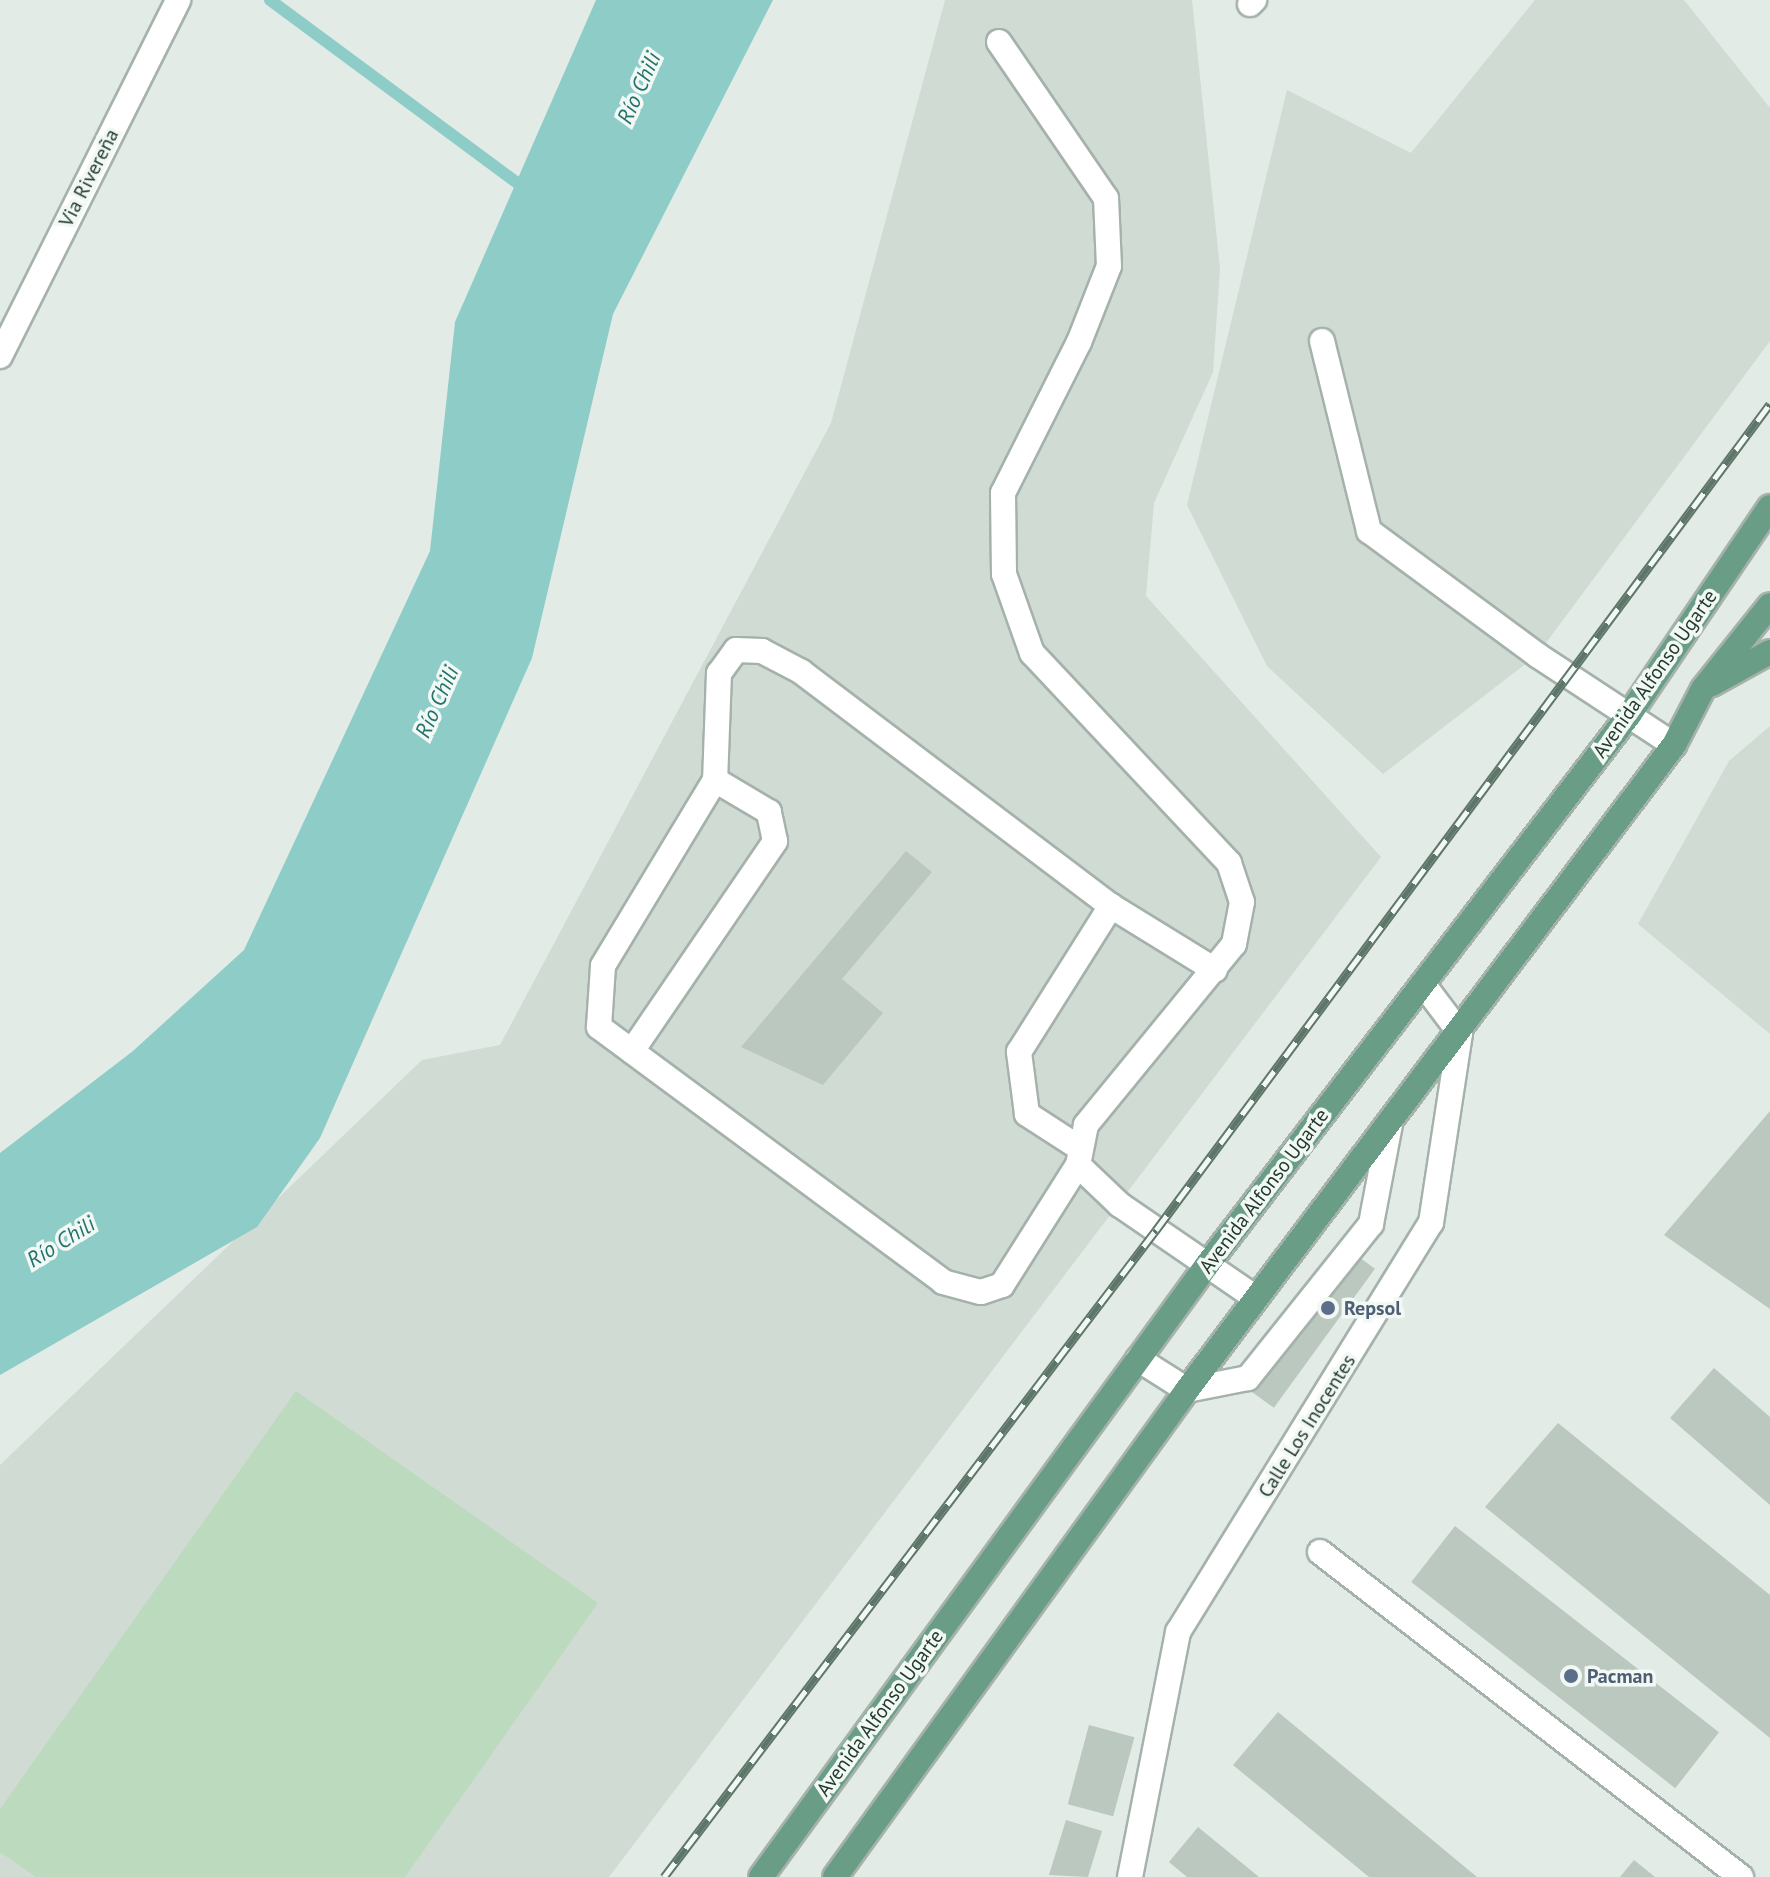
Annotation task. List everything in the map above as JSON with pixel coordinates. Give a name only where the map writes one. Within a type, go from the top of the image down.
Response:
[{"type":"main road","name":"Avenida Alfonso Ugarte","points":[[761,1877],[1207,1265],[1629,715],[1770,507]]},
{"type":"main road","points":[[835,1877],[1187,1390],[1460,1033],[1674,745],[1703,689],[1770,605]]},
{"type":"main road","points":[[1703,689],[1770,652]]},
{"type":"street","name":"Via Rivereña","points":[[0,356],[178,0]]},
{"type":"street","points":[[999,42],[1106,198],[1109,266],[1079,342],[1003,493],[1004,574],[1032,653],[1229,863],[1242,902],[1234,944],[1215,970],[1086,1125],[1078,1156],[1002,1285],[981,1292],[943,1282],[599,1027],[603,966],[715,780],[719,673],[736,650],[762,651],[802,672],[1111,906],[1215,970]]},
{"type":"street","points":[[1322,341],[1369,531],[1674,745]]},
{"type":"street","points":[[632,1051],[775,841],[769,812],[715,780]]},
{"type":"street","points":[[1111,906],[1019,1052],[1027,1114],[1078,1156],[1120,1205],[1256,1298]]},
{"type":"street","points":[[1423,984],[1460,1033]]},
{"type":"street","name":"Calle Los Inocentes","points":[[1130,1877],[1178,1632],[1431,1223],[1460,1033]]},
{"type":"street","points":[[1138,1359],[1187,1390],[1248,1378],[1371,1224],[1390,1124]]},
{"type":"street","points":[[1320,1552],[1741,1877]]},
{"type":"shaded area","points":[[945,0],[1192,0],[1220,269],[1213,372],[1154,503],[1146,596],[1381,857],[609,1877],[0,1877],[0,1465],[422,1060],[500,1045],[831,423]]},
{"type":"shaded area","points":[[1535,0],[1684,0],[1770,108],[1770,341],[1537,655],[1383,774],[1267,666],[1187,505],[1287,90],[1411,153]]},
{"type":"shaded area","points":[[1770,726],[1770,1034],[1638,924],[1729,761]]},
{"type":"green space","points":[[296,1391],[598,1603],[405,1877],[36,1877],[0,1852],[0,1809]]},
{"type":"water","name":"Río Chili","points":[[596,0],[773,0],[613,314],[532,658],[320,1138],[257,1227],[0,1375],[0,1153],[133,1051],[244,950],[430,551],[455,322]]},
{"type":"building","points":[[906,851],[932,872],[842,979],[883,1013],[823,1085],[741,1047]]},
{"type":"building","points":[[1770,1111],[1770,1309],[1664,1235]]},
{"type":"building","points":[[1341,1244],[1375,1269],[1274,1408],[1240,1383]]},
{"type":"building","points":[[1714,1368],[1770,1417],[1770,1505],[1670,1418]]},
{"type":"building","points":[[1558,1423],[1770,1595],[1770,1738],[1485,1507]]},
{"type":"building","points":[[1455,1526],[1719,1732],[1675,1788],[1411,1582]]},
{"type":"building","points":[[1278,1712],[1477,1877],[1369,1877],[1233,1765]]},
{"type":"building","points":[[1089,1725],[1134,1737],[1113,1816],[1068,1804]]},
{"type":"building","points":[[1066,1820],[1102,1831],[1088,1877],[1049,1875]]},
{"type":"building","points":[[1198,1827],[1259,1877],[1187,1877],[1169,1862]]},
{"type":"building","points":[[1634,1860],[1655,1877],[1620,1877]]},
{"type":"waterway","points":[[270,0],[528,191]]},
{"type":"railway","points":[[664,1877],[1156,1230],[1770,404]]},
{"type":"place","name":"Repsol","points":[[1328,1308]]},
{"type":"place","name":"Pacman","points":[[1571,1676]]}]
